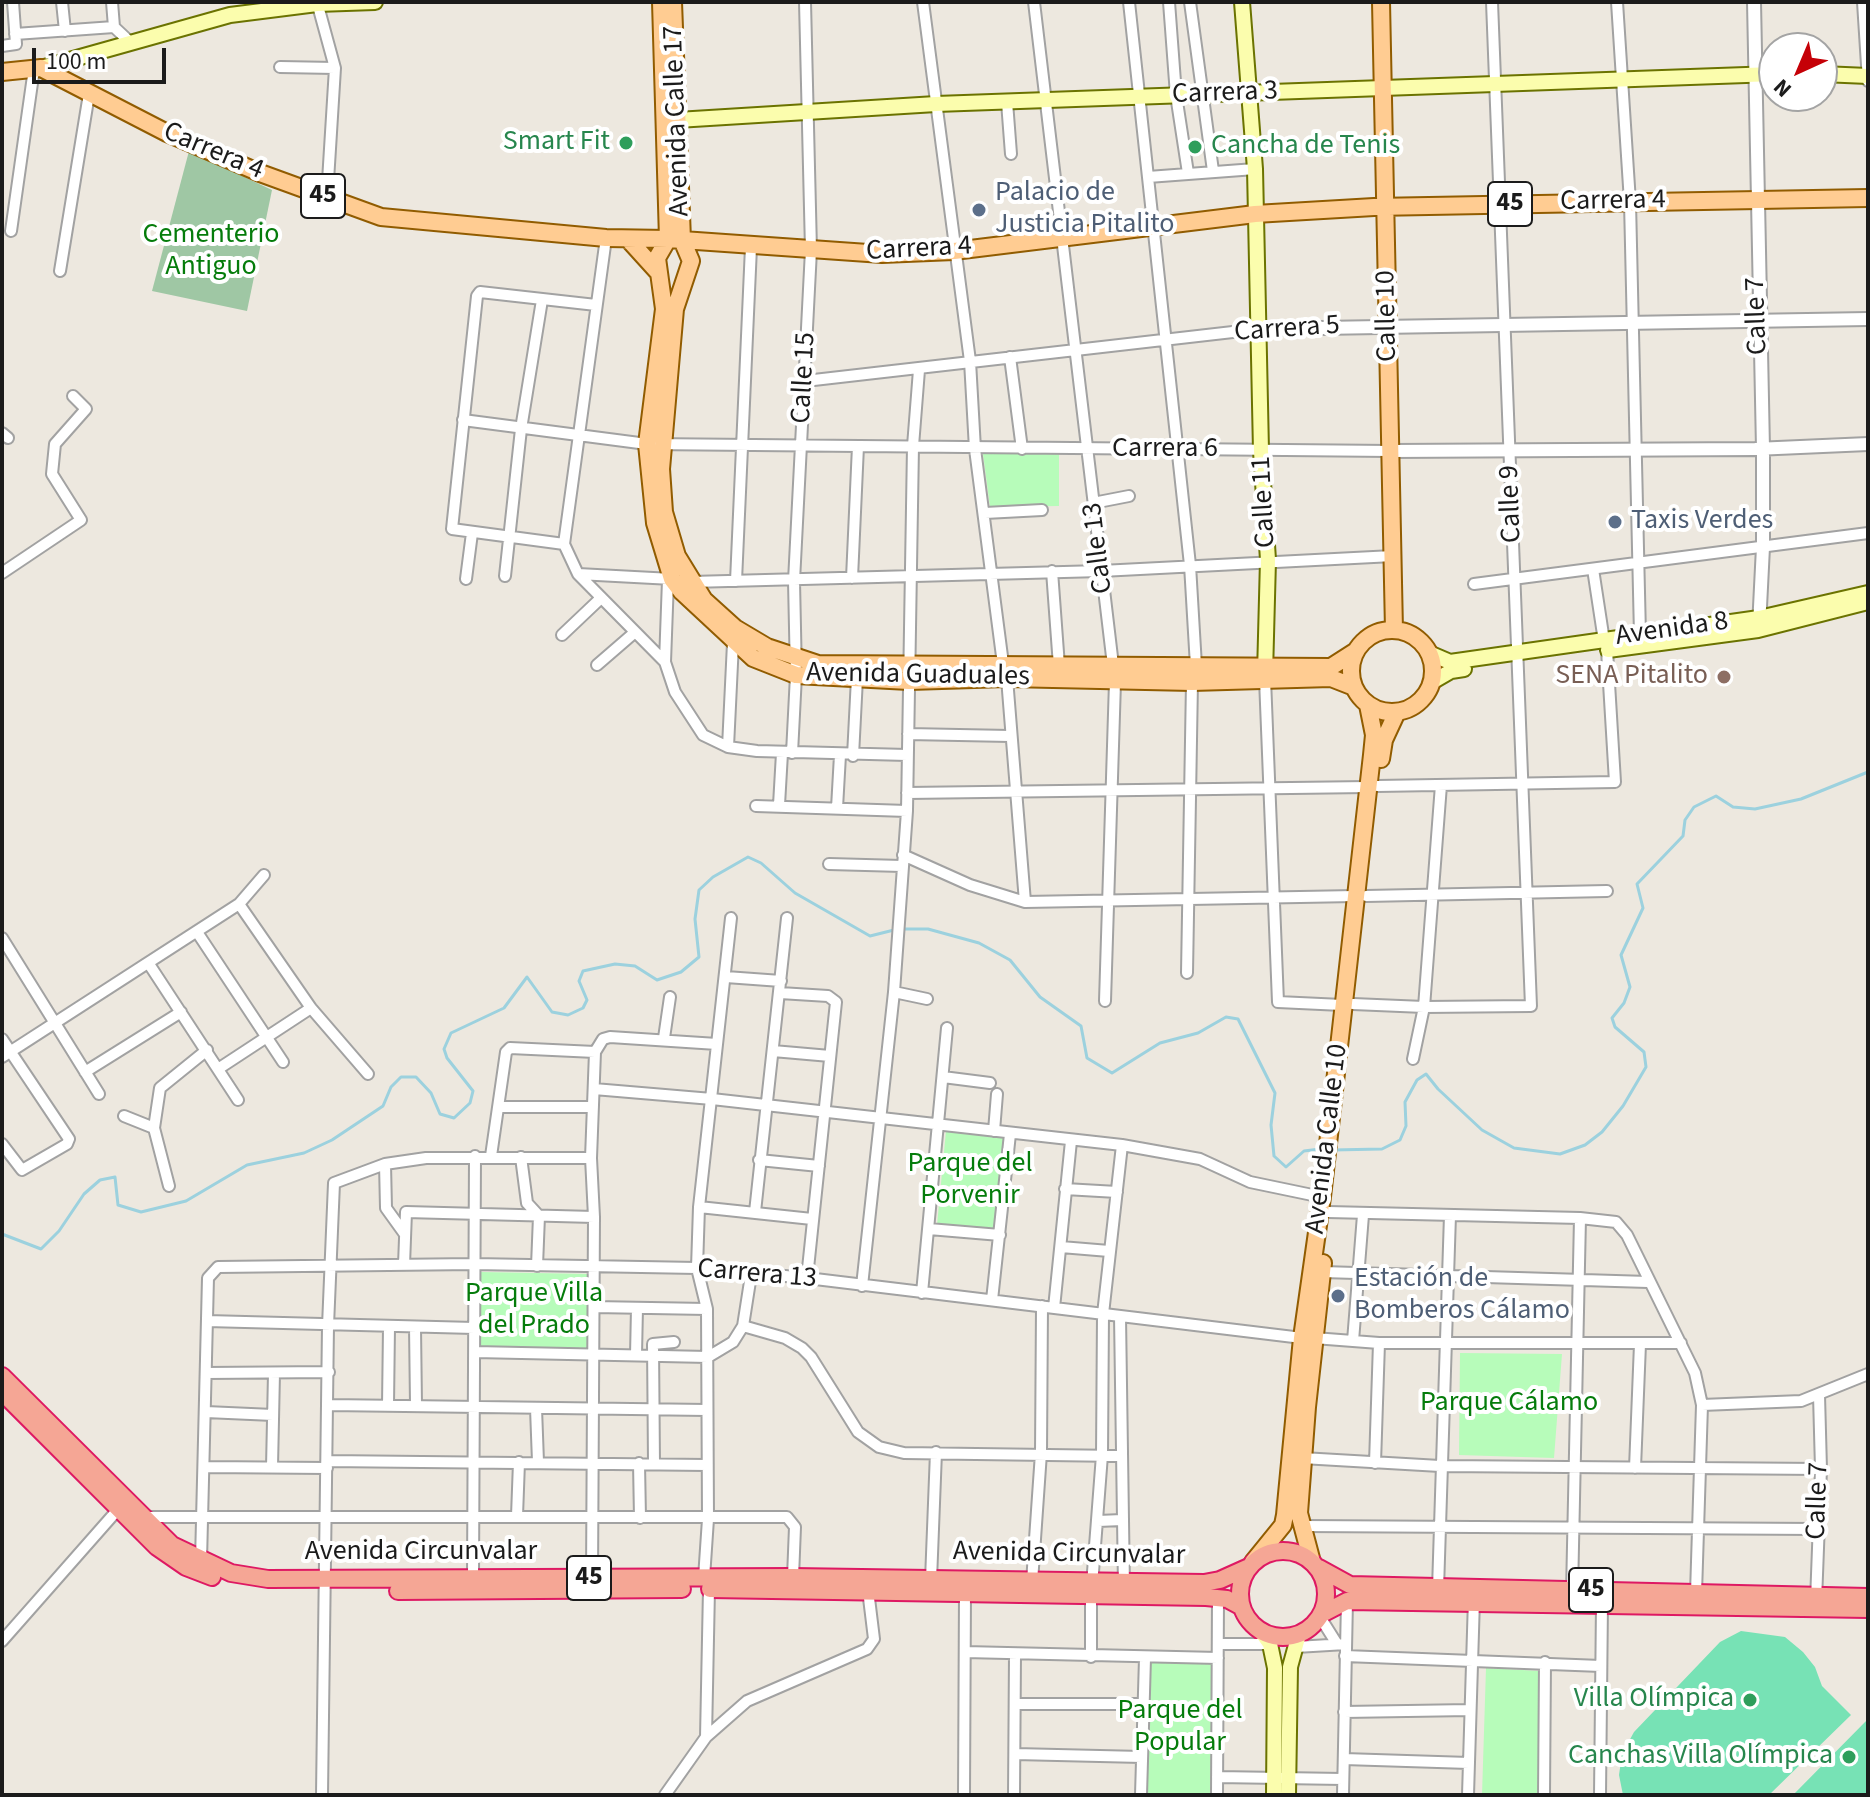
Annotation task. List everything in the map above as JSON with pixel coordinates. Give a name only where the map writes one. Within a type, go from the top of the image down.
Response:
[{"type":"highway","name":"Avenida Circunvalar","points":[[2,1376],[157,1547],[186,1567],[219,1580],[261,1589],[473,1579],[592,1584]]},
{"type":"highway","name":"Avenida Circunvalar","points":[[2,1392],[121,1506],[141,1517],[172,1545],[201,1561],[243,1575],[325,1586],[707,1583],[868,1590],[1093,1591],[1204,1583],[1220,1580],[1251,1564]]},
{"type":"highway","points":[[1282,1550],[1299,1554],[1315,1565],[1326,1597],[1321,1615],[1298,1641],[1265,1637],[1240,1606],[1240,1589],[1251,1564],[1267,1554],[1282,1550]]},
{"type":"highway","name":"45","points":[[1315,1565],[1350,1585],[1438,1589],[1475,1596]]},
{"type":"highway","name":"Avenida Circunvalar","points":[[707,1583],[793,1577],[1032,1582],[1093,1591]]},
{"type":"highway","name":"Avenida Circunvalar","points":[[1124,1590],[1218,1598],[1240,1606]]},
{"type":"highway","name":"45","points":[[1321,1615],[1347,1601],[1696,1593],[1868,1609]]},
{"type":"highway","name":"45","points":[[1572,1596],[1602,1603],[1816,1602],[1868,1597]]},
{"type":"main road","points":[[2,72],[38,68],[230,15],[317,3],[375,2]]},
{"type":"main road","name":"Avenida Calle 17","points":[[661,2],[675,239]]},
{"type":"main road","name":"Avenida Calle 17","points":[[673,2],[677,120],[675,239]]},
{"type":"main road","name":"Calle 11","points":[[1242,2],[1255,169],[1261,451],[1268,560],[1266,672]]},
{"type":"main road","name":"Calle 10","points":[[1381,2],[1394,630]]},
{"type":"main road","name":"Carrera 4","points":[[38,68],[207,150],[381,217],[606,238],[675,239],[751,247],[882,254],[954,251],[1062,240],[1255,214],[1501,204],[1868,198]]},
{"type":"main road","name":"Carrera 3","points":[[677,120],[936,104],[1758,75]]},
{"type":"main road","points":[[1838,75],[1868,76]]},
{"type":"main road","points":[[628,239],[657,271]]},
{"type":"main road","points":[[675,239],[690,254],[690,267]]},
{"type":"main road","name":"Avenida Guaduales","points":[[675,239],[657,258],[664,309],[654,444],[655,523],[670,579],[700,612],[753,658],[857,678],[1059,666],[1114,675]]},
{"type":"main road","points":[[690,267],[725,244]]},
{"type":"main road","name":"Avenida Guaduales","points":[[690,267],[678,290],[654,444],[664,512],[677,556],[691,582],[735,628],[796,666],[818,664],[910,674]]},
{"type":"main road","name":"Avenida 8","points":[[1605,645],[1640,635],[1759,624],[1868,593]]},
{"type":"main road","name":"Avenida 8","points":[[1429,653],[1450,662],[1519,655],[1759,624],[1868,602]]},
{"type":"main road","points":[[1394,630],[1415,637],[1429,653],[1432,682],[1423,699],[1397,712],[1368,705],[1354,687],[1351,669],[1356,651],[1372,635],[1394,630]]},
{"type":"main road","name":"Avenida Guaduales","points":[[1005,671],[1114,675],[1266,672],[1331,667],[1356,651]]},
{"type":"main road","name":"Avenida 8","points":[[1432,682],[1451,671],[1519,655]]},
{"type":"main road","name":"Avenida Guaduales","points":[[1266,672],[1331,678],[1354,687]]},
{"type":"main road","name":"Avenida Calle 10","points":[[1251,1564],[1283,1525],[1332,1147],[1373,786],[1374,735],[1368,705]]},
{"type":"main road","name":"Avenida Calle 10","points":[[1373,786],[1384,740],[1397,712]]},
{"type":"main road","name":"Avenida Calle 10","points":[[1315,1565],[1302,1526],[1302,1458],[1308,1338],[1323,1272],[1325,1204]]},
{"type":"main road","points":[[1265,1637],[1283,1668]]},
{"type":"main road","points":[[1274,1795],[1281,1778],[1283,1668],[1298,1641]]},
{"type":"main road","points":[[1281,1778],[1288,1795]]},
{"type":"street","points":[[2,46],[15,45],[13,2]]},
{"type":"street","points":[[62,2],[65,31]]},
{"type":"street","points":[[112,2],[114,27],[131,43]]},
{"type":"street","name":"Calle 15","points":[[779,805],[796,666],[794,581],[811,250],[805,2]]},
{"type":"street","points":[[923,2],[970,361],[975,449],[1005,671],[1025,902]]},
{"type":"street","name":"Calle 13","points":[[1034,2],[1114,675],[1105,1001]]},
{"type":"street","points":[[1129,2],[1190,565],[1194,674],[1187,973]]},
{"type":"street","points":[[1169,2],[1176,95],[1188,173]]},
{"type":"street","points":[[1190,2],[1213,171]]},
{"type":"street","name":"Calle 9","points":[[1424,1007],[1531,1006],[1492,2]]},
{"type":"street","points":[[1617,2],[1630,202],[1640,635]]},
{"type":"street","name":"Calle 7","points":[[1754,2],[1758,322],[1763,449],[1759,624]]},
{"type":"street","points":[[1863,2],[1868,83]]},
{"type":"street","points":[[317,3],[335,68],[327,197]]},
{"type":"street","points":[[15,34],[114,27]]},
{"type":"street","points":[[73,86],[70,71],[77,58]]},
{"type":"street","points":[[280,67],[335,68]]},
{"type":"street","points":[[11,231],[38,68]]},
{"type":"street","points":[[60,271],[89,94]]},
{"type":"street","points":[[1007,102],[1011,154]]},
{"type":"street","points":[[1148,177],[1255,169]]},
{"type":"street","points":[[606,238],[564,544],[578,574],[665,662],[689,718],[703,735],[728,747],[787,753],[907,755]]},
{"type":"street","points":[[736,581],[751,247]]},
{"type":"street","points":[[564,544],[452,529],[478,293],[596,305]]},
{"type":"street","points":[[505,576],[521,429],[542,300]]},
{"type":"street","name":"Carrera 5","points":[[805,381],[1259,329],[1388,324],[1505,328],[1868,319]]},
{"type":"street","points":[[1010,357],[1022,449]]},
{"type":"street","points":[[862,1286],[894,992],[907,811],[913,446],[919,370]]},
{"type":"street","points":[[2,573],[81,520],[52,474],[55,444],[86,409],[73,396]]},
{"type":"street","name":"Carrera 6","points":[[463,420],[654,444],[740,446],[1510,451],[1763,449],[1868,444]]},
{"type":"street","points":[[852,578],[858,446]]},
{"type":"street","points":[[1093,503],[1129,496]]},
{"type":"street","points":[[985,513],[1042,510]]},
{"type":"street","points":[[466,579],[472,533]]},
{"type":"street","points":[[1474,584],[1868,533]]},
{"type":"street","points":[[691,582],[1101,571],[1268,560],[1393,556]]},
{"type":"street","points":[[907,793],[1615,782],[1605,645],[1593,569]]},
{"type":"street","points":[[1052,571],[1059,666]]},
{"type":"street","points":[[578,574],[670,579],[665,662]]},
{"type":"street","points":[[562,635],[601,598]]},
{"type":"street","points":[[597,665],[634,633]]},
{"type":"street","points":[[728,747],[733,643]]},
{"type":"street","name":"Calle 11","points":[[1266,672],[1278,1002],[1348,1005]]},
{"type":"street","points":[[853,756],[857,678]]},
{"type":"street","points":[[908,734],[1010,736]]},
{"type":"street","points":[[837,808],[840,755]]},
{"type":"street","points":[[1413,1059],[1424,1007],[1441,785]]},
{"type":"street","points":[[756,806],[907,811]]},
{"type":"street","points":[[829,864],[902,861],[1025,902],[1607,891]]},
{"type":"street","points":[[6,1054],[239,904],[264,875]]},
{"type":"street","points":[[239,904],[311,1008],[368,1074]]},
{"type":"street","points":[[706,1737],[708,1357],[707,1309],[697,1268],[699,1207],[731,918]]},
{"type":"street","points":[[755,1212],[787,918]]},
{"type":"street","points":[[197,932],[283,1062]]},
{"type":"street","points":[[2,938],[99,1094]]},
{"type":"street","points":[[149,964],[238,1100]]},
{"type":"street","points":[[726,977],[834,998],[836,1002],[807,1278]]},
{"type":"street","points":[[894,992],[927,999]]},
{"type":"street","points":[[664,1038],[670,997]]},
{"type":"street","points":[[1348,1005],[1424,1007]]},
{"type":"street","points":[[218,1069],[311,1008]]},
{"type":"street","points":[[85,1072],[181,1012]]},
{"type":"street","points":[[922,1293],[947,1028]]},
{"type":"street","points":[[592,1584],[594,1217],[591,1158],[595,1052],[603,1039],[610,1037],[664,1038],[717,1044]]},
{"type":"street","points":[[2,1039],[6,1054],[69,1139],[67,1144],[22,1170],[18,1169],[2,1144]]},
{"type":"street","points":[[491,1156],[506,1052],[510,1048],[595,1052]]},
{"type":"street","points":[[169,1186],[154,1128],[160,1088],[207,1050]]},
{"type":"street","points":[[773,1051],[830,1056]]},
{"type":"street","points":[[943,1077],[990,1083]]},
{"type":"street","points":[[594,1089],[712,1099],[1122,1145],[1200,1159],[1250,1182],[1363,1215],[1580,1218],[1616,1222],[1627,1235],[1681,1343],[1695,1373],[1702,1405],[1695,1530],[1696,1593]]},
{"type":"street","points":[[994,1131],[997,1094]]},
{"type":"street","points":[[498,1107],[593,1107]]},
{"type":"street","points":[[124,1116],[154,1128]]},
{"type":"street","points":[[992,1300],[1010,1134]]},
{"type":"street","points":[[1032,1582],[1048,1307],[1061,1247],[1071,1141]]},
{"type":"street","points":[[1091,1657],[1102,1455],[1103,1309],[1122,1145]]},
{"type":"street","points":[[322,1795],[328,1326],[334,1183],[385,1164],[475,1156],[591,1158]]},
{"type":"street","points":[[473,1579],[475,1156]]},
{"type":"street","points":[[521,1157],[527,1203],[539,1216],[537,1266]]},
{"type":"street","points":[[759,1160],[819,1166]]},
{"type":"street","points":[[385,1164],[386,1208],[404,1233]]},
{"type":"street","points":[[1065,1189],[1117,1192]]},
{"type":"street","points":[[699,1207],[812,1219]]},
{"type":"street","points":[[404,1265],[406,1212],[594,1217]]},
{"type":"street","points":[[1353,1341],[1363,1215]]},
{"type":"street","points":[[1438,1589],[1450,1215]]},
{"type":"street","points":[[1572,1596],[1580,1218]]},
{"type":"street","points":[[929,1229],[1000,1235]]},
{"type":"street","points":[[1061,1247],[1109,1251]]},
{"type":"street","name":"Carrera 13","points":[[207,1321],[210,1271],[218,1267],[474,1264],[697,1268],[1048,1307],[1103,1309],[1120,1316],[1379,1343],[1681,1343]]},
{"type":"street","points":[[1323,1272],[1357,1276],[1648,1282]]},
{"type":"street","points":[[654,1349],[708,1357],[733,1342],[743,1326],[751,1275]]},
{"type":"street","points":[[594,1307],[707,1309]]},
{"type":"street","points":[[636,1355],[637,1308]]},
{"type":"street","points":[[1120,1316],[1124,1590]]},
{"type":"street","points":[[201,1561],[207,1321],[474,1328]]},
{"type":"street","points":[[743,1326],[785,1338],[802,1348],[811,1357],[858,1432],[879,1447],[904,1453],[1120,1456]]},
{"type":"street","points":[[388,1405],[389,1327]]},
{"type":"street","points":[[415,1327],[416,1405]]},
{"type":"street","points":[[475,1352],[636,1355],[674,1342]]},
{"type":"street","points":[[1375,1463],[1379,1343]]},
{"type":"street","points":[[1635,1468],[1640,1344]]},
{"type":"street","points":[[654,1349],[654,1464]]},
{"type":"street","points":[[206,1373],[329,1372]]},
{"type":"street","points":[[272,1467],[274,1373]]},
{"type":"street","points":[[1103,1374],[1120,1374]]},
{"type":"street","points":[[1702,1405],[1801,1401],[1868,1374]]},
{"type":"street","name":"Calle 7","points":[[1816,1602],[1821,1469],[1819,1395]]},
{"type":"street","points":[[329,1405],[707,1410]]},
{"type":"street","points":[[536,1408],[538,1462]]},
{"type":"street","points":[[206,1412],[273,1415]]},
{"type":"street","points":[[931,1580],[936,1452]]},
{"type":"street","points":[[1302,1458],[1440,1466],[1821,1469]]},
{"type":"street","points":[[205,1467],[519,1462],[707,1465]]},
{"type":"street","points":[[517,1516],[519,1462]]},
{"type":"street","points":[[639,1463],[640,1518]]},
{"type":"street","points":[[2,1641],[121,1506]]},
{"type":"street","points":[[141,1517],[787,1517],[793,1520],[793,1577]]},
{"type":"street","points":[[1098,1521],[1122,1520]]},
{"type":"street","points":[[1302,1526],[1572,1530],[1818,1529]]},
{"type":"street","points":[[665,1795],[706,1737],[747,1701],[867,1649],[874,1639],[868,1590]]},
{"type":"street","points":[[964,1795],[965,1592]]},
{"type":"street","points":[[1468,1795],[1475,1596]]},
{"type":"street","points":[[1217,1795],[1218,1598]]},
{"type":"street","points":[[1341,1644],[1347,1601]]},
{"type":"street","points":[[1600,1795],[1602,1603]]},
{"type":"street","points":[[1321,1615],[1341,1644],[1345,1656],[1343,1795]]},
{"type":"street","points":[[1218,1644],[1265,1637]]},
{"type":"street","points":[[1298,1641],[1341,1644]]},
{"type":"street","points":[[965,1652],[1218,1658]]},
{"type":"street","points":[[1014,1795],[1015,1655]]},
{"type":"street","points":[[1345,1656],[1601,1666]]},
{"type":"street","points":[[1141,1795],[1145,1658]]},
{"type":"street","points":[[1544,1795],[1545,1662]]},
{"type":"street","points":[[1015,1704],[1144,1704]]},
{"type":"street","points":[[1344,1712],[1470,1710]]},
{"type":"street","points":[[1015,1754],[1142,1757]]},
{"type":"street","points":[[1344,1759],[1469,1763]]},
{"type":"street","points":[[1217,1777],[1343,1779]]},
{"type":"green space","name":"Cementerio Antiguo","points":[[189,151],[272,190],[247,311],[152,291]]},
{"type":"green space","points":[[1059,453],[1059,506],[990,507],[983,454]]},
{"type":"green space","name":"Parque del Porvenir","points":[[946,1131],[1004,1137],[995,1229],[937,1225]]},
{"type":"green space","name":"Parque Villa del Prado","points":[[481,1272],[589,1274],[587,1348],[480,1347]]},
{"type":"green space","name":"Parque Cálamo","points":[[1460,1353],[1562,1354],[1554,1458],[1459,1455]]},
{"type":"green space","name":"Villa Olímpica","points":[[1741,1631],[1785,1637],[1803,1652],[1815,1667],[1822,1686],[1851,1715],[1769,1795],[1623,1795],[1619,1775],[1622,1754],[1634,1732],[1720,1642]]},
{"type":"green space","name":"Parque del Popular","points":[[1148,1660],[1214,1661],[1211,1795],[1146,1795]]},
{"type":"green space","points":[[1486,1668],[1540,1671],[1539,1795],[1482,1795]]},
{"type":"green space","name":"Canchas Villa Olímpica","points":[[1868,1719],[1868,1795],[1793,1795]]},
{"type":"waterway","points":[[1332,1150],[1382,1149],[1400,1140],[1406,1126],[1405,1102],[1417,1080],[1426,1074],[1482,1130],[1514,1148],[1560,1154],[1585,1145],[1602,1132],[1623,1106],[1646,1067],[1644,1052],[1615,1027],[1612,1018],[1624,1003],[1630,987],[1621,955],[1643,908],[1637,884],[1683,836],[1685,820],[1694,807],[1716,796],[1733,807],[1755,809],[1801,799],[1868,772]]},
{"type":"waterway","points":[[2,1234],[41,1249],[59,1231],[84,1194],[100,1180],[115,1177],[118,1205],[141,1212],[186,1201],[247,1165],[304,1153],[332,1140],[383,1106],[391,1087],[401,1077],[416,1077],[431,1093],[440,1114],[454,1118],[470,1103],[473,1091],[447,1058],[444,1049],[451,1033],[504,1008],[527,977],[552,1012],[568,1015],[583,1008],[587,1000],[579,981],[583,971],[615,964],[635,966],[657,980],[681,972],[699,957],[695,919],[699,890],[713,877],[748,857],[761,863],[795,893],[870,936],[894,930]]},
{"type":"waterway","points":[[902,929],[928,929],[979,943],[1010,960],[1040,997],[1081,1026],[1087,1058],[1112,1073],[1160,1043],[1198,1033],[1226,1017],[1238,1019],[1275,1093],[1271,1125],[1274,1156],[1286,1167],[1304,1151],[1320,1149]]},
{"type":"place","name":"Smart Fit","points":[[626,143]]},
{"type":"place","name":"Cancha de Tenis","points":[[1195,147]]},
{"type":"place","name":"Palacio de Justicia Pitalito","points":[[979,210]]},
{"type":"place","name":"Taxis Verdes","points":[[1615,522]]},
{"type":"place","name":"SENA Pitalito","points":[[1724,677]]},
{"type":"place","name":"Estación de Bomberos Cálamo","points":[[1338,1296]]},
{"type":"place","name":"Villa Olímpica","points":[[1750,1700]]},
{"type":"place","name":"Canchas Villa Olímpica","points":[[1849,1757]]}]
